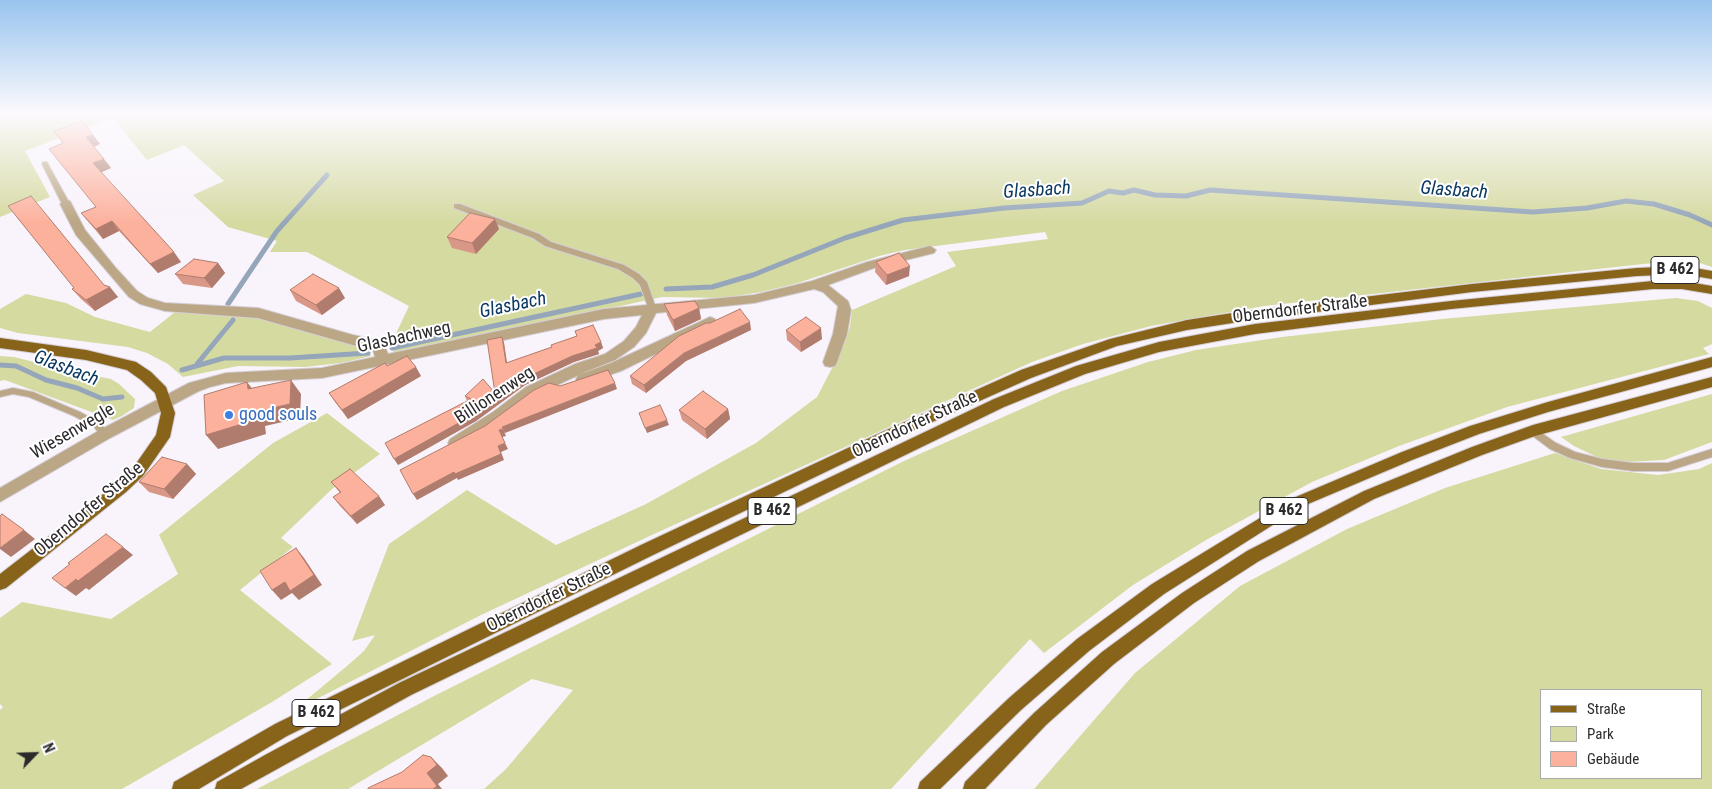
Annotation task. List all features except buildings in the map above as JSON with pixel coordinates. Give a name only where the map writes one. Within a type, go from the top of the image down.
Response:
[{"type":"main road","name":"Oberndorfer Straße","points":[[181,789],[281,730],[647,550],[887,436],[1026,374],[1115,342],[1187,325],[1239,317],[1472,288],[1638,272],[1683,270],[1712,275]]},
{"type":"main road","name":"Oberndorfer Straße","points":[[224,789],[271,761],[405,689],[999,403],[1081,370],[1158,348],[1255,329],[1451,305],[1653,285],[1682,285],[1712,290]]},
{"type":"main road","points":[[0,343],[86,355],[124,363],[138,370],[150,380],[161,391],[166,402]]},
{"type":"main road","name":"B 462","points":[[927,789],[1015,704],[1083,645],[1158,590],[1296,503],[1407,456],[1475,430],[1548,407],[1712,362]]},
{"type":"main road","name":"B 462","points":[[972,789],[1040,719],[1108,658],[1197,592],[1253,556],[1370,495],[1477,451],[1533,431],[1712,382]]},
{"type":"main road","name":"Oberndorfer Straße","points":[[0,583],[121,488],[138,472],[163,437],[168,422],[166,402]]},
{"type":"street","points":[[66,204],[80,232],[133,294],[144,302],[165,307],[258,314],[353,340],[372,343],[379,346],[383,361]]},
{"type":"street","name":"Glasbachweg","points":[[166,402],[194,387],[226,378],[322,373],[604,314],[754,299],[814,285],[871,264],[930,250]]},
{"type":"street","points":[[814,285],[827,290],[844,304],[845,310],[840,334],[830,362]]},
{"type":"street","name":"Billionenweg","points":[[440,451],[482,427],[531,391],[610,357],[629,344],[641,330],[652,308]]},
{"type":"street","name":"Billionenweg","points":[[552,382],[556,386],[562,386],[607,370],[710,322]]},
{"type":"street","name":"Wiesenwegle","points":[[0,496],[105,434],[166,402]]},
{"type":"lane","points":[[45,164],[66,204]]},
{"type":"lane","points":[[457,206],[536,236],[548,244],[621,267],[636,276],[644,284],[652,308]]},
{"type":"lane","points":[[0,394],[14,391],[30,394],[77,414],[97,425],[105,434]]},
{"type":"lane","points":[[1533,431],[1553,446],[1573,456],[1610,464],[1668,467],[1712,452]]},
{"type":"green space","points":[[0,150],[28,150],[25,151],[50,197],[0,217]]},
{"type":"green space","points":[[139,150],[172,150],[147,160]]},
{"type":"green space","points":[[189,150],[1712,150],[1712,267],[1697,262],[1681,261],[1643,264],[1264,306],[1151,326],[1083,344],[1032,362],[654,534],[481,615],[293,711],[364,651],[375,635],[352,641],[389,544],[467,490],[556,545],[646,504],[756,443],[817,397],[843,347],[850,327],[852,310],[956,266],[947,252],[1048,239],[1045,232],[905,250],[879,256],[798,283],[761,292],[723,298],[662,297],[394,355],[392,342],[409,306],[307,252],[270,252],[277,241],[228,227],[193,195],[224,181]]},
{"type":"green space","points":[[26,294],[66,303],[95,317],[150,332],[175,312],[254,317],[366,347],[371,356],[341,363],[305,367],[238,366],[183,377],[168,364],[147,353],[128,347],[18,333],[0,328],[0,309]]},
{"type":"green space","points":[[1676,298],[1698,301],[1712,308],[1712,344],[1703,348],[1709,354],[1507,407],[1399,446],[1312,482],[1206,540],[1133,585],[1044,653],[1030,639],[891,789],[484,789],[506,769],[573,690],[532,679],[348,789],[257,789],[436,695],[906,460],[1062,391],[1148,362],[1196,350],[1282,337],[1442,319]]},
{"type":"green space","points":[[0,356],[14,357],[66,370],[63,374],[71,375],[75,372],[111,379],[135,399],[134,408],[113,420],[5,380],[0,381]]},
{"type":"green space","points":[[1712,394],[1712,442],[1664,460],[1626,462],[1601,459],[1574,446],[1561,437]]},
{"type":"green space","points":[[327,413],[380,454],[332,489],[281,538],[293,547],[240,590],[332,664],[272,702],[122,789],[0,789],[0,710],[3,707],[0,704],[0,618],[22,602],[111,619],[178,574],[159,535],[273,443]]},
{"type":"green space","points":[[1555,453],[1601,469],[1658,475],[1699,469],[1712,463],[1712,789],[1034,789],[1135,673],[1240,586],[1347,529],[1445,488]]},
{"type":"waterway","points":[[228,304],[277,231],[327,175]]},
{"type":"waterway","name":"Glasbach","points":[[666,289],[712,287],[753,275],[845,238],[903,220],[1004,208],[1082,203],[1109,191],[1123,193],[1134,190],[1155,195],[1186,196],[1210,190],[1533,212],[1587,208],[1626,201],[1654,204],[1690,215],[1712,225]]},
{"type":"waterway","name":"Glasbach","points":[[392,348],[641,294]]},
{"type":"waterway","points":[[197,364],[233,320]]},
{"type":"waterway","name":"Glasbach","points":[[182,370],[224,358],[290,358],[368,353]]},
{"type":"waterway","name":"Glasbach","points":[[0,365],[16,366],[46,380],[77,388],[103,399],[122,397]]},
{"type":"place","name":"good souls","points":[[229,415]]}]
